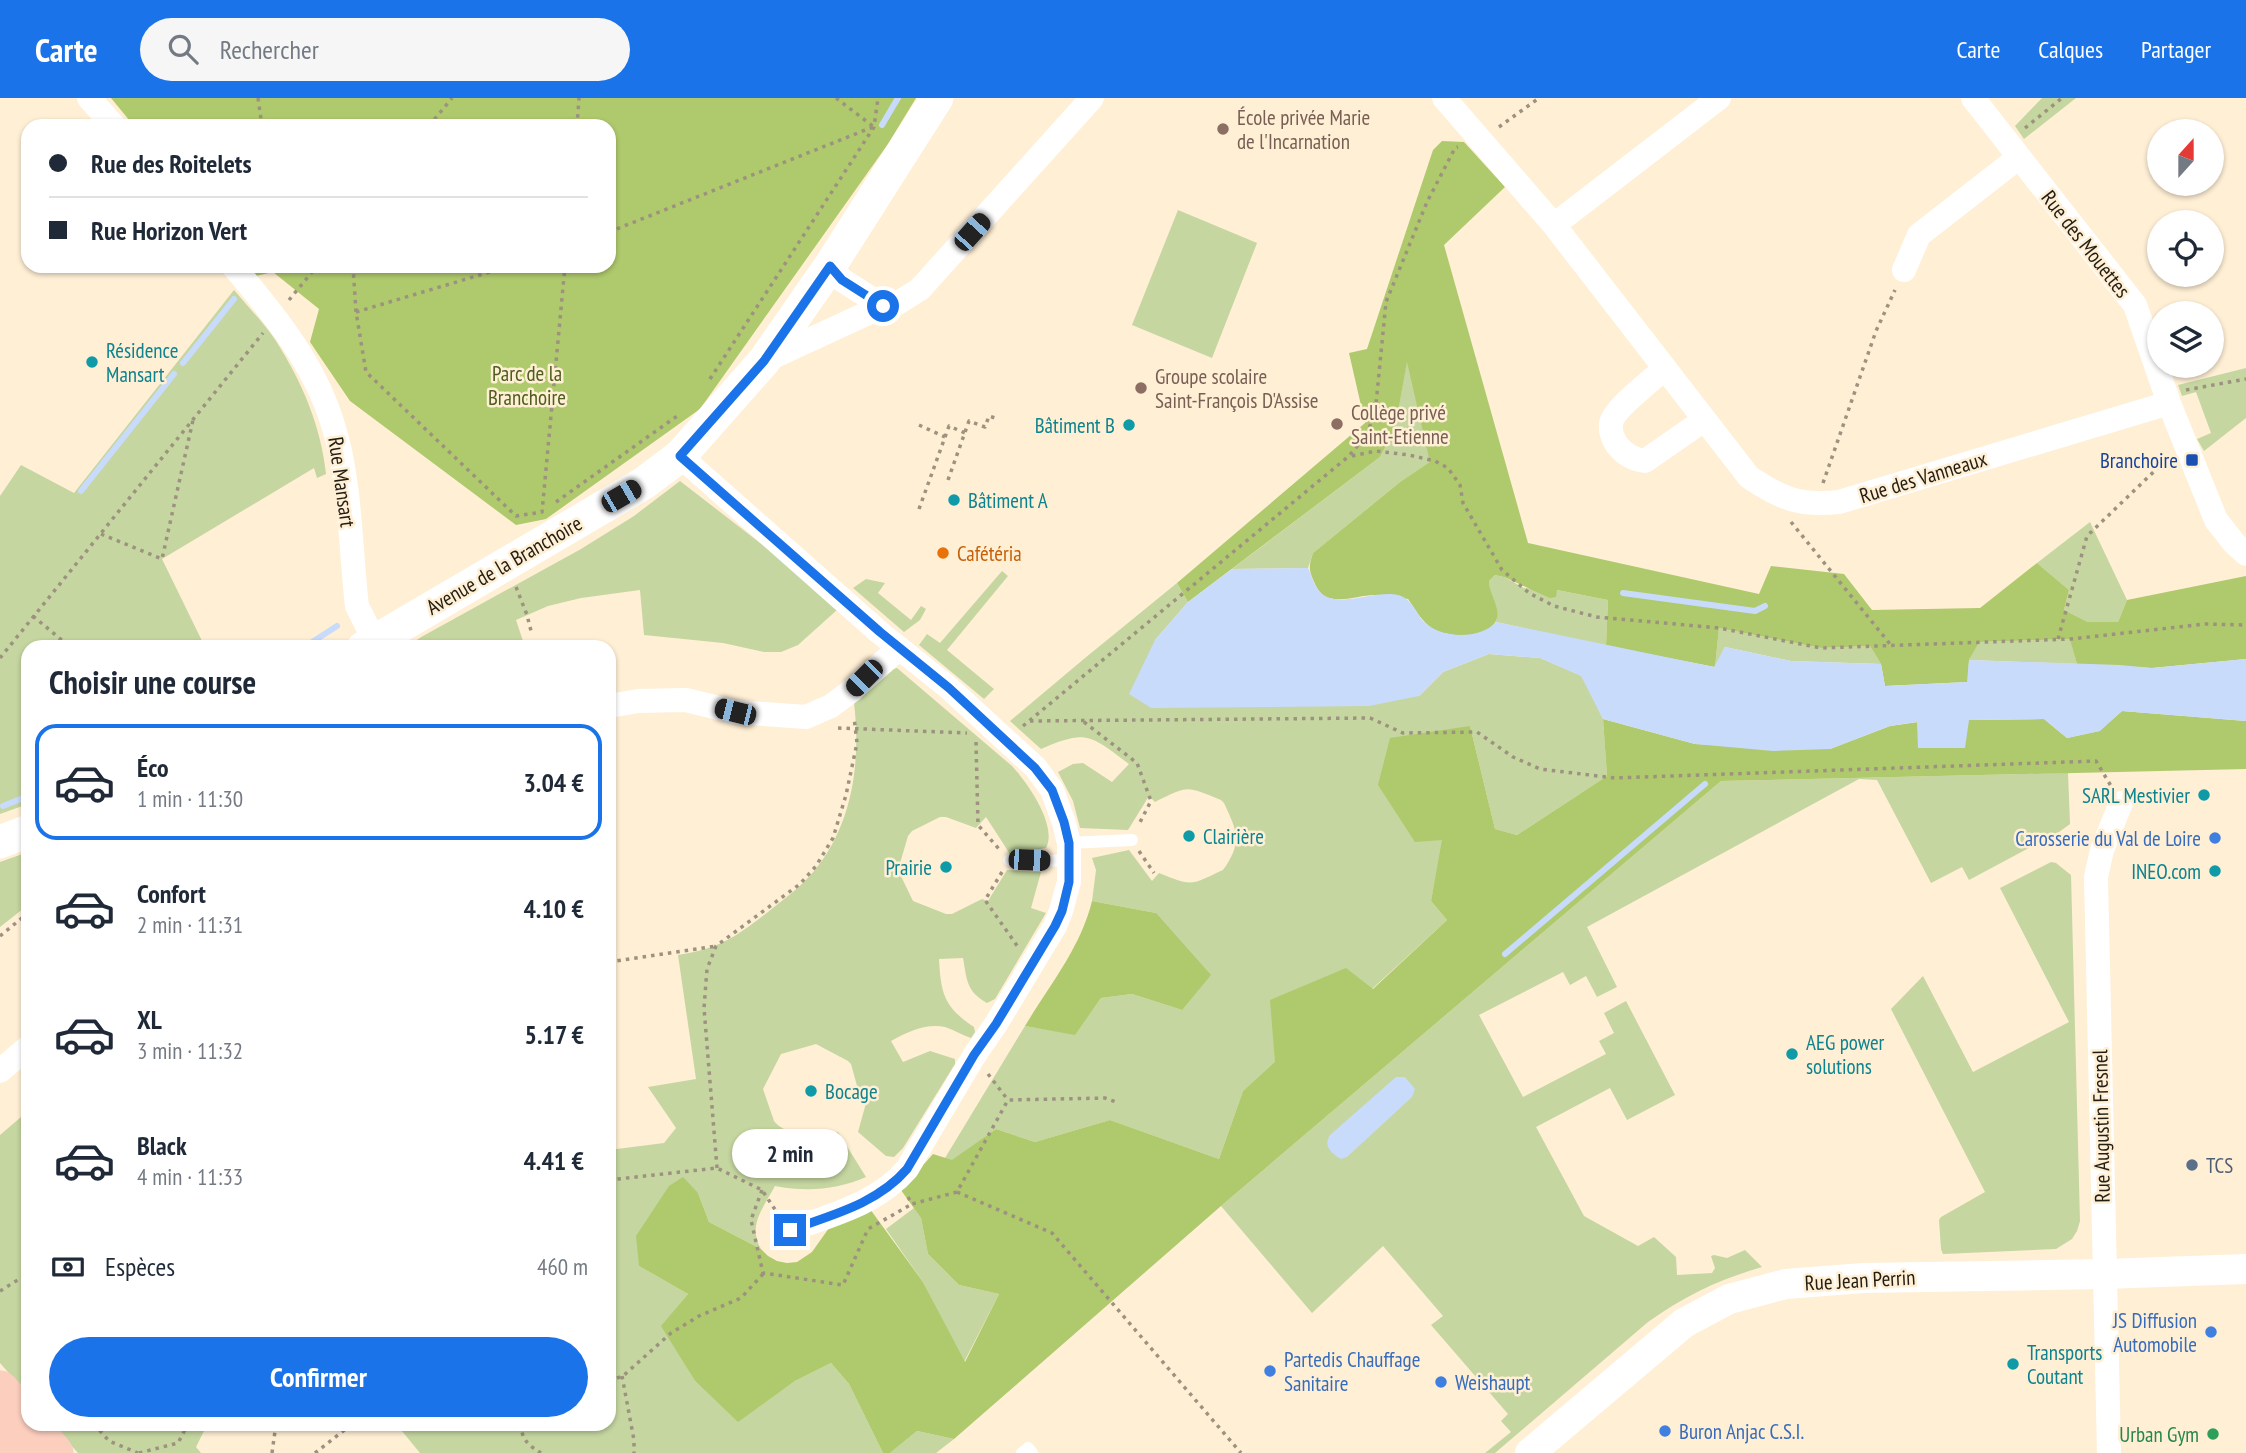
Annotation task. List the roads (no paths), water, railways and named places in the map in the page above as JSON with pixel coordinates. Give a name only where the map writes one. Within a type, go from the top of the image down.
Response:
[{"type":"main road","points":[[764,361],[830,266],[937,98]]},
{"type":"main road","name":"Avenue de la Branchoire","points":[[382,640],[644,483],[680,456],[717,393],[764,361]]},
{"type":"main road","points":[[0,842],[21,834]]},
{"type":"main road","points":[[0,1389],[21,1414]]},
{"type":"main road","points":[[0,1430],[20,1453]]},
{"type":"main road","points":[[36,1431],[55,1453]]},
{"type":"street","points":[[89,98],[108,119]]},
{"type":"street","points":[[764,361],[883,306],[898,303],[920,289],[1092,98]]},
{"type":"street","points":[[1444,98],[1554,225],[1704,420],[1645,461],[1631,458],[1612,436],[1610,422],[1617,412],[1664,369]]},
{"type":"street","points":[[1554,225],[1719,98]]},
{"type":"street","name":"Rue des Mouettes","points":[[1973,98],[2135,305],[2167,399],[2216,520],[2246,554]]},
{"type":"street","points":[[1904,270],[1919,235],[2012,150]]},
{"type":"street","points":[[830,266],[842,280],[883,306]]},
{"type":"street","name":"Rue Mansart","points":[[239,273],[296,347],[333,424],[341,457],[358,606],[373,640]]},
{"type":"street","name":"Rue des Vanneaux","points":[[1704,420],[1749,477],[1773,493],[1805,503],[1839,502],[1895,487],[2167,399]]},
{"type":"street","points":[[680,456],[899,648],[949,688],[1035,768],[1052,790],[1064,822],[1069,852],[1069,882],[1050,937],[974,1055],[907,1169],[880,1194],[856,1206],[790,1230]]},
{"type":"street","points":[[616,705],[685,699],[735,712],[806,717],[831,706],[852,691],[877,665],[899,648]]},
{"type":"street","name":"Rue Augustin Fresnel","points":[[2109,1453],[2096,877],[2102,850],[2121,803]]},
{"type":"street","points":[[0,1071],[21,1053]]},
{"type":"street","name":"Rue Jean Perrin","points":[[1530,1453],[1684,1323],[1728,1299],[1786,1284],[1863,1278],[2246,1269]]},
{"type":"lane","points":[[1009,860],[1132,840]]},
{"type":"lane","points":[[1022,1453],[1028,1448],[1032,1453]]},
{"type":"water","points":[[1308,568],[1316,587],[1327,597],[1346,599],[1398,595],[1410,602],[1430,627],[1449,634],[1480,632],[1496,622],[1714,667],[1725,647],[1791,661],[1881,664],[1885,686],[1967,682],[1969,660],[2152,668],[2246,659],[2246,721],[2122,711],[2100,731],[2067,738],[2044,719],[1969,720],[1965,748],[1918,748],[1917,722],[1890,726],[1830,749],[1773,751],[1695,744],[1603,719],[1581,676],[1540,658],[1489,654],[1443,672],[1419,696],[1369,706],[1151,708],[1129,694],[1155,640],[1188,602],[1232,569]]},
{"type":"water","points":[[1396,1077],[1405,1077],[1415,1089],[1412,1097],[1347,1157],[1341,1159],[1334,1154],[1327,1143],[1330,1135]]},
{"type":"waterway","points":[[882,125],[898,98]]},
{"type":"waterway","points":[[183,363],[234,299]]},
{"type":"waterway","points":[[81,491],[174,374]]},
{"type":"waterway","points":[[1623,593],[1755,611],[1765,606]]},
{"type":"waterway","points":[[315,640],[337,626]]},
{"type":"waterway","points":[[1505,954],[1705,784]]},
{"type":"waterway","points":[[3,806],[21,799]]},
{"type":"place","name":"École privée Marie de l'Incarnation","points":[[1223,129]]},
{"type":"place","name":"Résidence Mansart","points":[[92,362]]},
{"type":"place","name":"Groupe scolaire Saint-François D'Assise","points":[[1141,388]]},
{"type":"place","name":"Collège privé Saint-Etienne","points":[[1337,424]]},
{"type":"place","name":"Bâtiment B","points":[[1129,425]]},
{"type":"place","name":"Branchoire","points":[[2192,460]]},
{"type":"place","name":"Bâtiment A","points":[[954,500]]},
{"type":"place","name":"Cafétéria","points":[[943,553]]},
{"type":"place","name":"SARL Mestivier","points":[[2204,795]]},
{"type":"place","name":"Clairière","points":[[1189,836]]},
{"type":"place","name":"Carosserie du Val de Loire","points":[[2215,838]]},
{"type":"place","name":"Prairie","points":[[946,867]]},
{"type":"place","name":"INEO.com","points":[[2215,871]]},
{"type":"place","name":"AEG power solutions","points":[[1792,1054]]},
{"type":"place","name":"Bocage","points":[[811,1091]]},
{"type":"place","name":"TCS","points":[[2192,1165]]},
{"type":"place","name":"JS Diffusion Automobile","points":[[2211,1332]]},
{"type":"place","name":"Transports Coutant","points":[[2013,1364]]},
{"type":"place","name":"Partedis Chauffage Sanitaire","points":[[1270,1371]]},
{"type":"place","name":"Weishaupt","points":[[1441,1382]]},
{"type":"place","name":"Buron Anjac C.S.I.","points":[[1665,1431]]},
{"type":"place","name":"Urban Gym","points":[[2213,1434]]},
{"type":"park label","name":"Parc de la Branchoire","points":[[527,385]]}]
